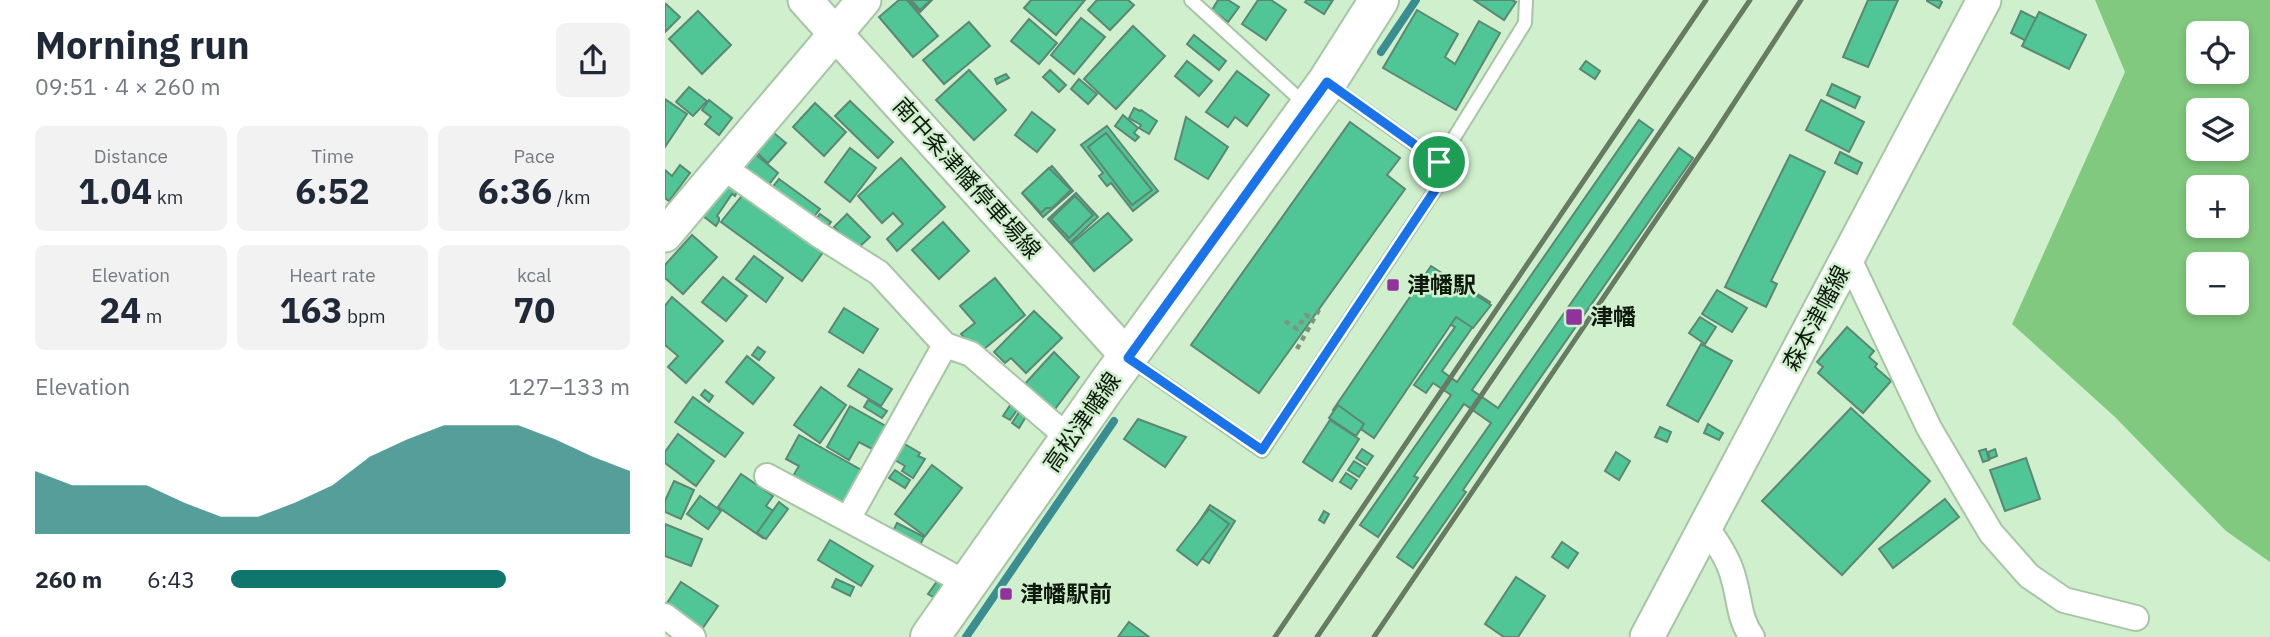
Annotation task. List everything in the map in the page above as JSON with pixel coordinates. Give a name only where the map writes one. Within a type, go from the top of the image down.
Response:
[{"type":"main road","name":"南中条津幡停車場線","points":[[805,0],[1128,358]]},
{"type":"main road","points":[[665,235],[864,0]]},
{"type":"main road","name":"高松津幡線","points":[[930,637],[1318,95],[1379,0]]},
{"type":"main road","name":"森本津幡線","points":[[1647,637],[1984,0]]},
{"type":"street","points":[[723,167],[819,235],[879,273],[945,345],[971,354],[1070,439]]},
{"type":"street","points":[[1848,257],[1929,428],[1991,533],[2029,576],[2064,600],[2136,618]]},
{"type":"street","points":[[848,519],[945,345]]},
{"type":"street","points":[[767,476],[968,584]]},
{"type":"street","points":[[1706,526],[1727,557],[1739,609],[1745,627],[1752,637]]},
{"type":"street","points":[[665,617],[693,637]]},
{"type":"lane","points":[[1128,358],[1262,450],[1449,169],[1318,95],[1191,0]]},
{"type":"lane","points":[[1439,162],[1525,23],[1526,0]]},
{"type":"path","points":[[1297,349],[1320,308]]},
{"type":"path","points":[[1285,321],[1297,329],[1306,315],[1313,320]]},
{"type":"green space","points":[[2095,0],[2270,0],[2270,562],[2226,531],[2115,417],[2012,324],[2125,72]]},
{"type":"building","points":[[899,0],[907,0],[938,36],[913,57],[879,17]]},
{"type":"building","points":[[908,0],[932,0],[920,12]]},
{"type":"building","points":[[911,0],[931,0],[920,10]]},
{"type":"building","points":[[1031,0],[1085,0],[1056,35],[1024,8]]},
{"type":"building","points":[[1097,0],[1128,0],[1134,5],[1110,30],[1088,10]]},
{"type":"building","points":[[1218,0],[1228,0],[1239,7],[1228,22],[1212,10]]},
{"type":"building","points":[[1258,0],[1271,0],[1286,10],[1266,40],[1242,24]]},
{"type":"building","points":[[1333,0],[1324,14],[1305,2]]},
{"type":"building","points":[[1474,0],[1512,0],[1516,2],[1504,20]]},
{"type":"building","points":[[1868,0],[1898,0],[1868,67],[1843,57]]},
{"type":"building","points":[[1927,0],[1939,0],[1942,2],[1939,8]]},
{"type":"building","points":[[665,5],[680,17],[665,32]]},
{"type":"building","points":[[1417,10],[1458,34],[1445,57],[1455,64],[1479,21],[1500,33],[1456,110],[1383,68]]},
{"type":"building","points":[[698,11],[731,45],[702,74],[669,39]]},
{"type":"building","points":[[2021,11],[2037,19],[2026,41],[2011,33]]},
{"type":"building","points":[[2039,12],[2086,35],[2069,69],[2022,46]]},
{"type":"building","points":[[1081,18],[1105,37],[1074,74],[1051,55]]},
{"type":"building","points":[[1029,19],[1057,43],[1039,64],[1011,41]]},
{"type":"building","points":[[969,22],[990,46],[944,84],[923,60]]},
{"type":"building","points":[[1133,26],[1165,56],[1116,109],[1084,79]]},
{"type":"building","points":[[1194,35],[1226,61],[1219,70],[1187,44]]},
{"type":"building","points":[[1187,61],[1212,81],[1199,96],[1175,76]]},
{"type":"building","points":[[1586,61],[1600,71],[1595,79],[1580,69]]},
{"type":"building","points":[[969,70],[1006,110],[974,140],[936,100]]},
{"type":"building","points":[[1050,70],[1066,85],[1059,92],[1043,77]]},
{"type":"building","points":[[1237,71],[1269,95],[1247,126],[1235,117],[1228,127],[1206,112]]},
{"type":"building","points":[[1006,74],[1009,78],[997,84],[995,79]]},
{"type":"building","points":[[1079,79],[1097,94],[1088,104],[1071,89]]},
{"type":"building","points":[[1832,84],[1860,97],[1855,108],[1827,95]]},
{"type":"building","points":[[689,87],[707,101],[693,116],[676,102]]},
{"type":"building","points":[[665,99],[687,114],[665,147]]},
{"type":"building","points":[[709,100],[732,118],[719,135],[705,124],[711,117],[702,110]]},
{"type":"building","points":[[1821,100],[1864,122],[1849,152],[1806,130]]},
{"type":"building","points":[[850,101],[893,142],[878,158],[835,116]]},
{"type":"building","points":[[815,103],[846,132],[824,156],[793,127]]},
{"type":"building","points":[[1134,108],[1157,121],[1149,134],[1129,118]]},
{"type":"building","points":[[1032,112],[1055,130],[1037,152],[1015,135]]},
{"type":"building","points":[[1123,115],[1138,128],[1134,133],[1139,137],[1135,141],[1115,126]]},
{"type":"building","points":[[1186,117],[1228,147],[1208,179],[1175,159]]},
{"type":"building","points":[[1639,120],[1653,130],[1472,390],[1498,408],[1679,148],[1693,158],[1493,446],[1463,490],[1466,492],[1413,568],[1397,557],[1491,423],[1464,404],[1414,476],[1418,478],[1378,537],[1360,525],[1451,395],[1433,383],[1426,393],[1414,385],[1455,327],[1449,324],[1473,291],[1490,302],[1442,371],[1457,382]]},
{"type":"building","points":[[1350,122],[1400,158],[1387,175],[1405,189],[1259,393],[1191,345]]},
{"type":"building","points":[[1107,126],[1158,191],[1133,211],[1111,183],[1107,186],[1099,176],[1103,173],[1081,145]]},
{"type":"building","points":[[769,129],[786,143],[768,163],[752,148]]},
{"type":"building","points":[[1106,133],[1152,190],[1132,205],[1088,147]]},
{"type":"building","points":[[850,148],[876,168],[850,202],[825,182]]},
{"type":"building","points":[[1840,152],[1862,163],[1857,174],[1835,163]]},
{"type":"building","points":[[754,153],[778,173],[763,192],[738,171]]},
{"type":"building","points":[[1790,155],[1825,172],[1771,281],[1777,284],[1766,307],[1725,287]]},
{"type":"building","points":[[901,158],[945,207],[897,251],[887,239],[903,224],[893,213],[882,223],[858,196]]},
{"type":"building","points":[[680,165],[690,173],[669,201],[665,198],[665,170],[672,176]]},
{"type":"building","points":[[1052,166],[1073,191],[1043,217],[1023,194]]},
{"type":"building","points":[[1049,168],[1071,190],[1052,208],[1046,208],[1041,213],[1022,193]]},
{"type":"building","points":[[779,179],[820,209],[809,223],[768,193]]},
{"type":"building","points":[[722,181],[737,192],[735,196],[732,194],[717,216],[719,221],[716,226],[698,212]]},
{"type":"building","points":[[744,193],[824,251],[802,281],[721,222]]},
{"type":"building","points":[[1076,193],[1098,217],[1070,243],[1048,219]]},
{"type":"building","points":[[1075,196],[1093,215],[1069,238],[1051,219]]},
{"type":"building","points":[[1108,213],[1132,240],[1094,271],[1071,244]]},
{"type":"building","points":[[820,214],[831,222],[824,231],[813,223]]},
{"type":"building","points":[[847,214],[870,237],[856,250],[834,227]]},
{"type":"building","points":[[943,222],[969,251],[939,279],[912,250]]},
{"type":"building","points":[[692,235],[717,257],[683,294],[665,278],[665,265]]},
{"type":"building","points":[[754,256],[783,278],[766,302],[736,279]]},
{"type":"building","points":[[1431,266],[1491,305],[1473,328],[1456,317],[1374,438],[1333,410]]},
{"type":"building","points":[[723,277],[747,296],[726,321],[702,302]]},
{"type":"building","points":[[995,278],[1025,315],[978,354],[961,334],[975,323],[960,306]]},
{"type":"building","points":[[1717,290],[1747,308],[1732,332],[1702,314]]},
{"type":"building","points":[[672,297],[723,341],[686,383],[668,367],[678,356],[665,345],[665,306]]},
{"type":"building","points":[[844,308],[878,329],[863,353],[829,332]]},
{"type":"building","points":[[1034,311],[1062,338],[1026,373],[1011,358],[1005,363],[994,352]]},
{"type":"building","points":[[1700,317],[1716,327],[1705,344],[1689,333]]},
{"type":"building","points":[[1847,327],[1874,351],[1869,357],[1877,364],[1875,367],[1891,381],[1863,413],[1818,373],[1823,367],[1817,362]]},
{"type":"building","points":[[1701,344],[1732,361],[1698,422],[1667,405]]},
{"type":"building","points":[[758,347],[765,352],[759,360],[752,355]]},
{"type":"building","points":[[1054,352],[1079,377],[1052,413],[1023,386]]},
{"type":"building","points":[[747,356],[774,378],[753,404],[726,382]]},
{"type":"building","points":[[859,369],[892,389],[881,406],[848,386]]},
{"type":"building","points":[[821,387],[846,405],[820,443],[794,425]]},
{"type":"building","points":[[705,390],[713,396],[709,402],[701,395]]},
{"type":"building","points":[[693,397],[743,433],[725,457],[675,422]]},
{"type":"building","points":[[1015,398],[1022,403],[1010,420],[1003,416]]},
{"type":"building","points":[[868,400],[887,411],[882,418],[864,407]]},
{"type":"building","points":[[1338,405],[1364,424],[1356,436],[1329,418]]},
{"type":"building","points":[[850,406],[889,428],[881,442],[878,439],[872,449],[859,442],[849,460],[827,447]]},
{"type":"building","points":[[1023,406],[1030,410],[1019,428],[1012,423]]},
{"type":"building","points":[[1851,408],[1930,481],[1842,575],[1762,501]]},
{"type":"building","points":[[1138,419],[1186,437],[1165,467],[1124,439]]},
{"type":"building","points":[[1330,420],[1359,439],[1332,481],[1303,462]]},
{"type":"building","points":[[1708,424],[1723,433],[1719,440],[1704,433]]},
{"type":"building","points":[[1660,427],[1671,432],[1667,442],[1655,437]]},
{"type":"building","points":[[678,434],[714,461],[696,486],[665,463],[665,452]]},
{"type":"building","points":[[799,435],[863,471],[844,504],[793,476],[799,466],[786,459]]},
{"type":"building","points":[[903,443],[925,459],[913,478],[902,471],[905,466],[893,459]]},
{"type":"building","points":[[1362,449],[1373,456],[1367,465],[1356,458]]},
{"type":"building","points":[[1986,449],[1989,460],[1983,462],[1979,451]]},
{"type":"building","points":[[1995,449],[1997,456],[1990,459],[1988,452]]},
{"type":"building","points":[[1616,452],[1630,461],[1619,480],[1605,471]]},
{"type":"building","points":[[2026,458],[2040,499],[2005,511],[1990,470]]},
{"type":"building","points":[[1354,461],[1365,468],[1359,477],[1348,470]]},
{"type":"building","points":[[932,465],[962,488],[925,536],[895,514]]},
{"type":"building","points":[[895,470],[910,480],[905,488],[889,478]]},
{"type":"building","points":[[1346,473],[1357,480],[1351,489],[1340,482]]},
{"type":"building","points":[[741,474],[773,496],[766,506],[779,515],[763,538],[718,507]]},
{"type":"building","points":[[674,481],[694,490],[681,519],[665,512],[665,501]]},
{"type":"building","points":[[700,496],[721,511],[708,529],[687,514]]},
{"type":"building","points":[[1945,499],[1959,517],[1893,568],[1879,549]]},
{"type":"building","points":[[779,502],[788,509],[766,539],[757,533]]},
{"type":"building","points":[[1210,505],[1235,521],[1209,563],[1183,546]]},
{"type":"building","points":[[1209,509],[1229,524],[1197,565],[1177,550]]},
{"type":"building","points":[[1324,511],[1329,514],[1324,523],[1319,520]]},
{"type":"building","points":[[897,523],[924,537],[918,549],[891,535]]},
{"type":"building","points":[[665,524],[702,539],[691,566],[665,556]]},
{"type":"building","points":[[830,540],[873,566],[861,586],[818,560]]},
{"type":"building","points":[[1562,542],[1578,553],[1568,568],[1552,557]]},
{"type":"building","points":[[1516,577],[1545,596],[1518,637],[1504,637],[1485,624]]},
{"type":"building","points":[[836,579],[854,587],[850,596],[832,587]]},
{"type":"building","points":[[938,580],[943,584],[933,597],[928,594]]},
{"type":"building","points":[[681,582],[718,606],[700,632],[665,606]]},
{"type":"building","points":[[1129,622],[1149,637],[1118,637]]},
{"type":"waterway","points":[[1381,52],[1416,0]]},
{"type":"waterway","points":[[966,637],[1114,421]]},
{"type":"railway","points":[[1275,637],[1706,0]]},
{"type":"railway","points":[[1317,637],[1750,0]]},
{"type":"railway","points":[[1374,637],[1710,140],[1801,0]]},
{"type":"place","name":"津幡駅","points":[[1393,285]]},
{"type":"place","name":"津幡","points":[[1574,317]]},
{"type":"place","name":"津幡駅前","points":[[1006,594]]},
{"type":"route","points":[[1327,82],[1439,162],[1449,169],[1262,450],[1128,358],[1327,82]]}]
